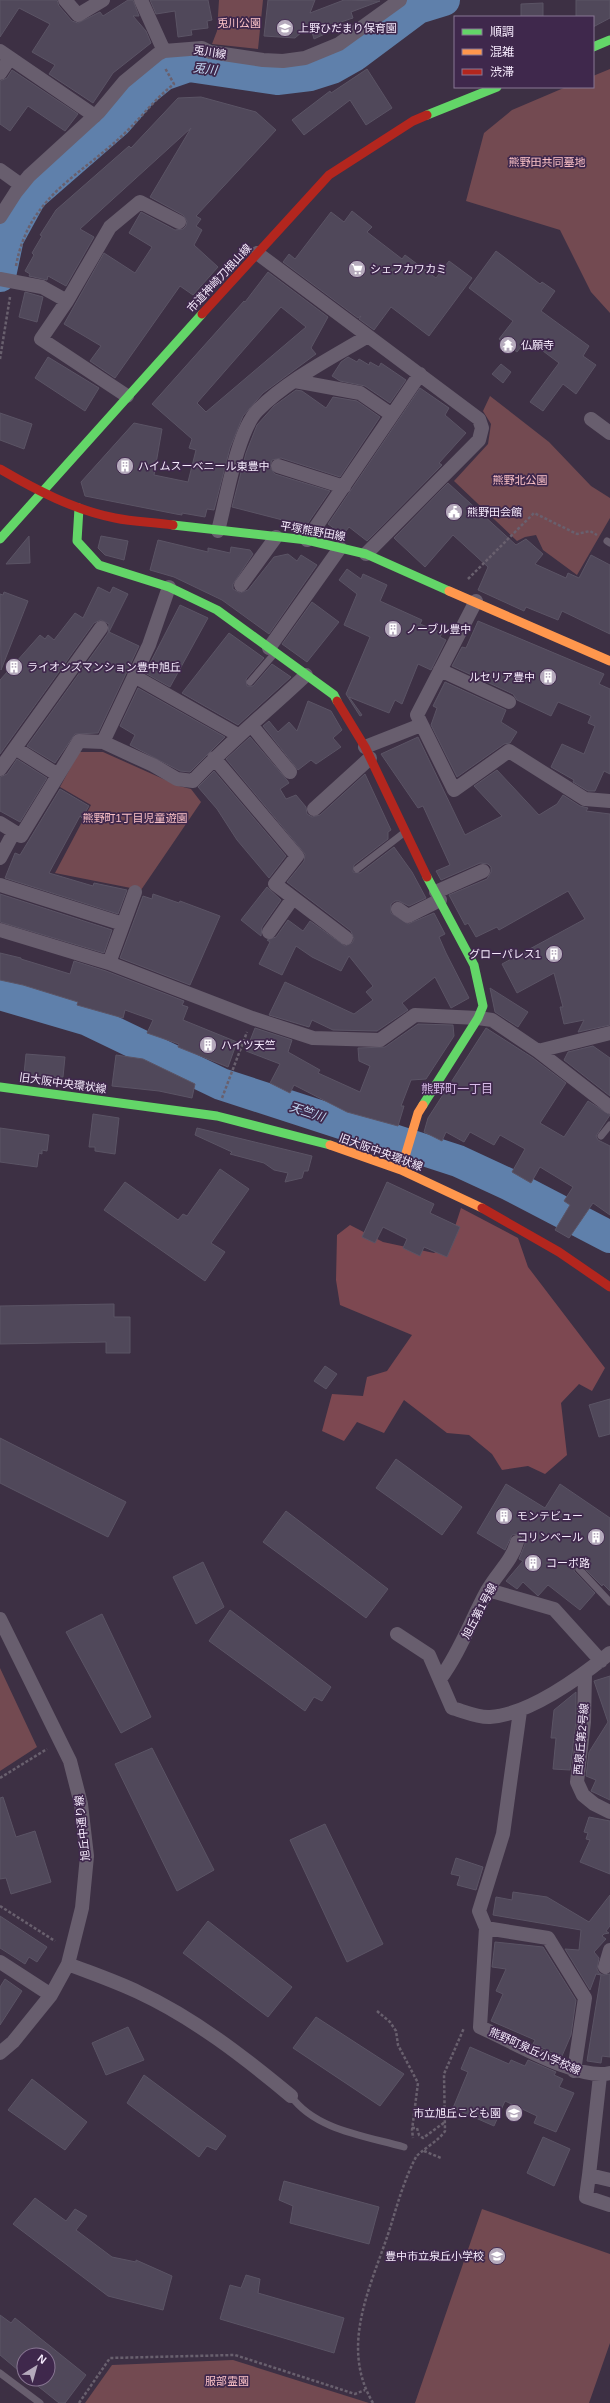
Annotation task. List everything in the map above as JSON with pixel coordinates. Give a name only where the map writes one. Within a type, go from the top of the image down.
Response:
[{"type":"street","points":[[64,0],[78,15],[103,0]]},
{"type":"street","points":[[140,0],[164,51]]},
{"type":"street","name":"兎川線","points":[[0,217],[21,186],[95,116],[124,82],[152,58],[164,51],[202,48],[210,52],[263,60],[283,61],[305,58],[339,44],[400,0]]},
{"type":"street","points":[[594,47],[610,40]]},
{"type":"street","points":[[0,73],[5,55],[95,116]]},
{"type":"street","name":"市道神崎刀根山線","points":[[0,539],[40,492],[329,175],[413,121],[495,88]]},
{"type":"street","points":[[0,170],[21,186]]},
{"type":"street","points":[[127,396],[41,339],[67,301],[110,227],[140,202],[179,222]]},
{"type":"street","points":[[257,253],[479,419],[482,428],[479,440],[366,554]]},
{"type":"street","points":[[7,280],[42,287],[67,301]]},
{"type":"street","points":[[218,531],[239,445],[256,411],[295,381],[368,336]]},
{"type":"street","points":[[307,540],[420,374]]},
{"type":"street","points":[[295,381],[360,393],[392,415]]},
{"type":"street","points":[[591,419],[610,432]]},
{"type":"street","points":[[278,466],[344,487]]},
{"type":"street","name":"平塚熊野田線","points":[[0,469],[40,492],[79,508],[115,518],[307,540],[366,554],[456,592],[610,661]]},
{"type":"street","points":[[79,508],[77,541],[99,565],[169,587],[217,610],[334,695],[368,753],[405,832],[474,964],[483,1006],[478,1018],[418,1113],[401,1170]]},
{"type":"street","points":[[241,585],[276,537]]},
{"type":"street","points":[[272,650],[340,548]]},
{"type":"street","points":[[102,742],[149,645],[169,587]]},
{"type":"street","points":[[476,601],[417,715],[420,725],[454,790],[508,751],[585,799],[610,801]]},
{"type":"street","points":[[0,769],[100,628]]},
{"type":"street","points":[[440,670],[509,702]]},
{"type":"street","points":[[134,676],[238,735]]},
{"type":"street","points":[[0,823],[21,836],[80,741],[102,742],[153,765],[177,779],[193,781],[238,735],[252,726],[306,676]]},
{"type":"street","points":[[314,809],[368,753],[420,725]]},
{"type":"street","points":[[252,726],[290,772]]},
{"type":"street","points":[[15,748],[58,775]]},
{"type":"street","points":[[214,758],[297,856],[275,884],[346,938]]},
{"type":"street","points":[[0,858],[14,832]]},
{"type":"street","points":[[398,909],[408,916],[438,896],[483,871]]},
{"type":"street","points":[[0,885],[123,924]]},
{"type":"street","points":[[109,964],[135,892]]},
{"type":"street","points":[[269,932],[293,898]]},
{"type":"street","points":[[0,930],[109,964],[252,1018],[312,1038],[380,1040],[415,1015],[492,1020],[538,1051],[610,1107]]},
{"type":"street","points":[[538,1051],[607,1037]]},
{"type":"street","name":"旧大阪中央環状線","points":[[0,1087],[243,1121],[312,1139],[401,1170],[513,1224],[559,1252],[610,1287]]},
{"type":"street","name":"旭丘第1号線","points":[[440,1679],[454,1660],[488,1590],[514,1554],[517,1542]]},
{"type":"street","points":[[397,1634],[429,1655],[452,1708],[490,1717],[520,1711],[585,1674],[605,1657],[554,1609],[488,1590]]},
{"type":"street","name":"旭丘中通り線","points":[[0,1619],[70,1761],[81,1804],[87,1856],[82,1908],[68,1964],[51,1994],[13,2042],[0,2053]]},
{"type":"street","name":"西泉丘第2号線","points":[[585,1674],[584,1722],[577,1782],[583,1795],[594,1804],[610,1812]]},
{"type":"street","name":"熊野町泉丘小学校線","points":[[520,1711],[502,1834],[479,1911],[486,1928],[480,2027],[574,2071],[605,2075],[586,2197],[610,2205]]},
{"type":"street","points":[[486,1928],[548,1938],[585,1998],[574,2071]]},
{"type":"street","points":[[605,1967],[610,1950]]},
{"type":"street","points":[[0,1962],[51,1994]]},
{"type":"street","points":[[68,1964],[138,1992],[194,2023],[253,2065],[291,2096]]},
{"type":"street","points":[[589,2175],[610,2180]]},
{"type":"lane","points":[[250,682],[272,650]]},
{"type":"lane","points":[[357,869],[405,832]]},
{"type":"lane","points":[[601,1136],[610,1124]]},
{"type":"lane","points":[[579,1569],[610,1602]]},
{"type":"lane","points":[[291,2096],[298,2106],[326,2123],[404,2147]]},
{"type":"lane","points":[[0,2373],[40,2403]]},
{"type":"path","points":[[0,359],[7,280],[22,239],[42,206],[128,130],[156,99],[174,84],[164,66]]},
{"type":"path","points":[[456,592],[534,513],[577,534],[590,531],[608,542]]},
{"type":"path","points":[[222,1096],[252,1018]]},
{"type":"path","points":[[0,1778],[47,1749]]},
{"type":"path","points":[[0,1906],[55,1941]]},
{"type":"path","points":[[377,2011],[390,2022],[396,2031],[398,2045],[418,2083],[412,2128],[415,2142]]},
{"type":"path","points":[[418,2154],[424,2151],[444,2134],[444,2074],[466,2022]]},
{"type":"path","points":[[412,2128],[418,2128],[419,2135],[423,2138],[445,2122]]},
{"type":"path","points":[[373,2403],[365,2390],[357,2355],[358,2330],[369,2285],[395,2210],[418,2154],[417,2150]]},
{"type":"path","points":[[424,2151],[441,2158]]},
{"type":"path","points":[[79,2403],[110,2358],[235,2355],[355,2394],[365,2390]]},
{"type":"green space","name":"兎川公園","points":[[219,0],[263,0],[258,49],[212,44],[217,31]]},
{"type":"green space","name":"熊野田共同墓地","points":[[610,69],[610,313],[591,292],[560,230],[466,201],[484,133],[512,110],[564,88],[594,88],[594,76]]},
{"type":"green space","name":"熊野北公園","points":[[490,396],[549,442],[591,486],[610,498],[610,518],[577,575],[543,550],[536,535],[525,537],[517,541],[454,481],[488,444],[491,424],[483,411]]},
{"type":"green space","name":"熊野町1丁目児童遊園","points":[[79,752],[103,752],[179,786],[191,789],[201,802],[141,890],[55,873],[91,805],[60,787]]},
{"type":"green space","points":[[0,1668],[37,1747],[0,1771]]},
{"type":"green space","points":[[482,2209],[610,2254],[610,2343],[589,2403],[415,2403]]},
{"type":"green space","name":"服部霊園","points":[[233,2360],[369,2403],[85,2403],[112,2365]]},
{"type":"shaded area","points":[[461,1208],[518,1238],[528,1267],[605,1368],[592,1391],[579,1384],[561,1403],[567,1455],[545,1474],[528,1466],[502,1470],[492,1454],[469,1435],[447,1433],[404,1400],[384,1433],[357,1422],[344,1441],[322,1431],[332,1394],[363,1396],[367,1377],[387,1371],[412,1335],[340,1305],[336,1280],[337,1235],[350,1225],[383,1242],[434,1253],[450,1242]]},
{"type":"building","points":[[0,0],[57,0],[59,6],[72,21],[78,23],[100,12],[103,16],[128,0],[133,0],[139,16],[133,16],[146,31],[151,43],[113,73],[93,103],[49,74],[55,65],[32,52],[50,24],[19,8],[0,37]]},
{"type":"building","points":[[150,0],[208,0],[212,20],[207,21],[208,28],[191,30],[192,35],[178,37],[175,11],[156,14]]},
{"type":"building","name":"上野ひだまり保育園","points":[[268,0],[315,0],[310,13],[344,0],[380,1],[351,12],[353,18],[329,26],[331,31],[314,39],[310,25],[295,38],[264,36]]},
{"type":"building","points":[[576,0],[610,0],[610,18],[594,26],[594,16],[576,16]]},
{"type":"building","points":[[543,3],[543,16],[521,16],[521,4]]},
{"type":"building","points":[[367,69],[392,108],[366,125],[350,100],[304,135],[292,120],[330,91],[331,93]]},
{"type":"building","points":[[12,70],[78,114],[65,131],[28,106],[10,131],[0,124],[0,81],[7,78]]},
{"type":"building","points":[[201,97],[256,112],[276,130],[196,216],[201,219],[196,226],[202,230],[194,245],[218,267],[193,295],[180,286],[115,378],[90,361],[101,346],[64,324],[104,253],[135,273],[152,247],[129,233],[141,212],[175,230],[183,229],[186,226],[187,221],[183,215],[150,197],[191,128],[80,229],[94,237],[66,286],[48,276],[47,280],[29,276],[30,274],[25,271],[34,255],[32,253],[42,236],[40,235],[56,210],[129,146],[131,148],[178,98]]},
{"type":"building","points":[[352,211],[372,227],[367,232],[402,259],[405,255],[436,278],[449,261],[472,278],[429,336],[391,307],[374,330],[359,319],[361,316],[358,318],[283,262],[289,254],[295,259],[331,212],[344,222]]},
{"type":"building","points":[[496,251],[540,284],[542,282],[555,291],[541,311],[589,346],[583,356],[596,365],[576,394],[563,384],[543,411],[530,402],[559,363],[527,339],[517,352],[499,339],[513,321],[469,288]]},
{"type":"building","points":[[268,272],[328,317],[311,348],[316,354],[263,393],[243,416],[230,448],[214,510],[207,509],[205,517],[182,513],[182,515],[85,496],[81,482],[134,423],[162,429],[154,475],[188,482],[196,450],[189,448],[192,439],[152,404],[244,301],[245,302]],"holes":[[[281,307],[306,327],[206,412],[197,403]]]},
{"type":"building","points":[[25,292],[43,297],[37,322],[19,317]]},
{"type":"building","points":[[48,357],[99,388],[85,411],[35,378]]},
{"type":"building","points":[[348,357],[357,362],[359,359],[369,365],[370,362],[379,367],[381,363],[406,380],[390,403],[365,386],[340,381],[332,376],[341,362]]},
{"type":"building","points":[[501,364],[511,372],[503,383],[492,374]]},
{"type":"building","points":[[420,388],[449,408],[445,415],[466,433],[439,463],[442,465],[367,541],[349,527],[343,535],[328,524]]},
{"type":"building","points":[[296,390],[302,391],[326,408],[333,397],[357,401],[380,417],[340,477],[281,458],[272,460],[270,467],[275,474],[330,491],[306,526],[232,507],[246,453],[257,425],[274,406]]},
{"type":"building","points":[[0,413],[32,424],[24,449],[0,440]]},
{"type":"building","points":[[448,483],[516,545],[526,539],[543,554],[535,564],[566,578],[568,573],[579,578],[591,555],[610,565],[610,634],[562,611],[558,620],[526,607],[524,611],[478,590],[488,567],[453,535],[425,567],[394,538]]},
{"type":"building","points":[[29,536],[30,563],[6,564]]},
{"type":"building","points":[[101,536],[128,541],[124,560],[105,555],[98,548]]},
{"type":"building","points":[[158,540],[208,552],[208,548],[230,553],[231,547],[250,550],[253,554],[233,584],[233,589],[240,593],[248,590],[274,557],[288,554],[297,561],[301,555],[317,565],[269,634],[222,600],[174,577],[150,570]]},
{"type":"building","points":[[347,569],[361,579],[363,574],[387,585],[380,601],[422,620],[420,624],[442,633],[440,637],[446,640],[431,670],[418,664],[402,704],[395,700],[389,713],[349,697],[362,715],[360,716],[346,694],[370,637],[344,625],[357,594],[339,580]]},
{"type":"building","points":[[98,587],[110,593],[113,587],[128,594],[109,632],[139,646],[98,733],[75,734],[55,763],[27,746],[108,633],[109,624],[101,620],[94,623],[0,754],[0,680],[40,635],[45,639],[48,635],[54,640],[75,613],[83,618]]},
{"type":"building","points":[[4,592],[28,601],[1,670],[0,594],[3,595]]},
{"type":"building","points":[[312,602],[339,622],[307,662],[282,644]]},
{"type":"building","points":[[180,605],[208,618],[170,687],[145,673]]},
{"type":"building","points":[[478,621],[604,674],[599,684],[610,689],[610,774],[604,771],[595,791],[588,791],[573,782],[574,780],[551,767],[562,744],[584,754],[595,726],[588,723],[591,716],[558,702],[551,716],[517,700],[513,694],[452,666],[462,647],[466,648]]},
{"type":"building","points":[[229,633],[264,658],[246,679],[247,686],[253,686],[272,664],[291,677],[238,725],[182,693]]},
{"type":"building","points":[[445,682],[506,710],[501,722],[517,732],[510,743],[504,744],[457,777],[431,725],[437,708],[433,706]]},
{"type":"building","points":[[138,688],[225,737],[190,772],[180,771],[130,745],[135,735],[120,726]]},
{"type":"building","points":[[308,701],[331,711],[342,730],[333,738],[341,747],[316,764],[311,760],[298,770],[263,726],[269,721],[278,732],[289,722],[297,731]]},
{"type":"building","points":[[250,737],[289,783],[280,789],[286,799],[296,795],[306,807],[307,814],[312,817],[320,815],[365,774],[391,830],[388,832],[388,839],[354,865],[353,872],[360,873],[394,847],[412,872],[426,898],[409,906],[399,901],[395,901],[391,904],[391,913],[408,924],[434,913],[445,934],[439,937],[469,998],[451,1008],[435,977],[402,1003],[408,1010],[377,1031],[333,1030],[312,1020],[309,1027],[269,1015],[285,982],[354,1014],[373,1000],[366,992],[373,986],[349,956],[341,971],[312,957],[296,946],[282,975],[259,964],[270,942],[267,940],[276,937],[288,920],[303,931],[310,921],[345,946],[352,943],[354,939],[351,931],[287,882],[304,861],[305,854],[226,759]]},
{"type":"building","points":[[418,737],[465,835],[502,816],[474,786],[497,770],[539,815],[557,804],[563,795],[580,806],[588,808],[586,811],[610,814],[610,1025],[578,1032],[584,1020],[564,1024],[560,1007],[563,1007],[554,973],[517,993],[502,964],[585,919],[568,891],[499,930],[497,927],[476,937],[468,923],[465,925],[449,895],[487,879],[491,872],[491,867],[488,864],[480,863],[441,880],[436,871],[450,865],[423,806],[418,808],[381,754]]},
{"type":"building","points":[[17,759],[47,778],[20,822],[0,811],[0,777],[7,774]]},
{"type":"building","points":[[214,771],[286,856],[269,878],[237,840],[217,809],[198,787]]},
{"type":"building","points":[[60,789],[89,806],[82,818],[80,816],[49,873],[93,886],[94,883],[127,890],[118,914],[5,878],[15,853],[20,855]]},
{"type":"building","points":[[267,887],[281,900],[262,927],[261,936],[241,920]]},
{"type":"building","points":[[0,894],[112,930],[104,953],[0,922]]},
{"type":"building","points":[[153,894],[179,903],[180,901],[220,916],[190,985],[120,958],[143,896],[152,899]]},
{"type":"building","points":[[0,953],[21,958],[70,974],[74,961],[106,971],[184,1001],[182,1005],[188,1007],[183,1020],[237,1042],[228,1067],[178,1047],[179,1044],[147,1033],[153,1020],[125,1010],[123,1018],[77,1005],[78,1002],[23,985],[0,980]]},
{"type":"building","points":[[490,988],[528,1012],[518,1027],[495,1012]]},
{"type":"building","points":[[418,1024],[453,1025],[454,1036],[426,1079],[411,1080],[401,1106],[404,1106],[398,1126],[347,1112],[294,1085],[290,1093],[270,1083],[280,1064],[246,1051],[255,1028],[292,1040],[288,1052],[320,1070],[318,1073],[360,1092],[370,1066],[359,1061],[358,1048],[385,1047]]},
{"type":"building","points":[[486,1028],[533,1058],[566,1083],[540,1123],[564,1137],[588,1101],[610,1115],[596,1136],[598,1140],[610,1146],[610,1215],[593,1203],[569,1238],[555,1230],[570,1205],[564,1201],[573,1187],[540,1167],[531,1183],[512,1172],[525,1149],[500,1135],[494,1145],[470,1132],[464,1142],[446,1132],[442,1141],[424,1132],[428,1118]]},
{"type":"building","points":[[593,1046],[610,1058],[610,1096],[564,1060],[568,1052]]},
{"type":"building","points":[[26,1054],[65,1057],[63,1077],[24,1074]]},
{"type":"building","points":[[116,1055],[143,1059],[195,1084],[192,1098],[159,1091],[112,1086]]},
{"type":"building","points":[[93,1114],[119,1118],[115,1154],[95,1151],[95,1147],[89,1147]]},
{"type":"building","points":[[0,1128],[49,1135],[47,1151],[42,1150],[42,1154],[39,1153],[37,1167],[0,1162]]},
{"type":"building","points":[[197,1128],[312,1156],[308,1171],[304,1171],[302,1178],[285,1182],[288,1173],[274,1170],[264,1163],[230,1154],[232,1152],[195,1135]]},
{"type":"building","points":[[220,1169],[249,1189],[211,1243],[225,1252],[205,1281],[104,1210],[125,1182],[178,1220],[183,1214],[187,1216]]},
{"type":"building","points":[[387,1182],[434,1204],[430,1213],[460,1227],[447,1257],[424,1247],[420,1256],[403,1248],[407,1239],[383,1227],[375,1243],[362,1237]]},
{"type":"building","points":[[114,1304],[114,1317],[130,1317],[130,1353],[106,1353],[106,1342],[0,1344],[0,1306]]},
{"type":"building","points":[[325,1366],[337,1374],[326,1389],[314,1381]]},
{"type":"building","points":[[610,1399],[610,1434],[599,1437],[589,1405]]},
{"type":"building","points":[[0,1438],[126,1502],[108,1537],[0,1483]]},
{"type":"building","points":[[396,1459],[462,1507],[442,1535],[376,1488]]},
{"type":"building","points":[[506,1484],[545,1508],[560,1484],[610,1518],[610,1591],[603,1584],[602,1586],[580,1564],[575,1566],[574,1571],[595,1593],[580,1610],[548,1585],[538,1596],[523,1582],[517,1589],[506,1581],[523,1561],[519,1559],[525,1544],[524,1537],[519,1534],[512,1535],[505,1550],[477,1533]]},
{"type":"building","points":[[286,1511],[388,1589],[366,1618],[263,1542]]},
{"type":"building","points":[[203,1562],[224,1607],[196,1624],[173,1577]]},
{"type":"building","points":[[230,1610],[331,1687],[322,1701],[314,1697],[305,1711],[209,1641]]},
{"type":"building","points":[[102,1614],[151,1717],[121,1733],[66,1632]]},
{"type":"building","points":[[610,1676],[610,1800],[591,1791],[596,1780],[586,1776],[589,1752],[608,1722],[594,1681]]},
{"type":"building","points":[[576,1692],[576,1721],[570,1770],[553,1769],[556,1738],[551,1738],[554,1710]]},
{"type":"building","points":[[152,1748],[214,1870],[177,1891],[115,1764]]},
{"type":"building","points":[[3,1797],[16,1837],[35,1831],[51,1882],[11,1894],[6,1878],[0,1879],[0,1798]]},
{"type":"building","points":[[589,1817],[610,1821],[610,1874],[580,1862],[590,1840],[586,1839],[588,1833],[584,1832]]},
{"type":"building","points":[[325,1824],[383,1944],[347,1962],[290,1840]]},
{"type":"building","points":[[456,1858],[483,1867],[476,1890],[457,1885],[460,1876],[451,1874]]},
{"type":"building","points":[[513,1892],[547,1897],[589,1922],[610,1895],[610,1926],[606,1931],[609,1933],[602,1936],[606,1939],[594,1952],[599,1958],[597,1969],[599,1973],[603,1975],[610,1974],[610,2057],[602,2056],[601,2063],[587,2061],[601,1975],[596,1974],[590,1990],[565,1949],[579,1950],[581,1930],[493,1915],[496,1897],[512,1900]]},
{"type":"building","points":[[0,1916],[47,1947],[37,1962],[29,1957],[25,1964],[0,1948]]},
{"type":"building","points":[[208,1921],[292,1987],[268,2017],[183,1953]]},
{"type":"building","points":[[495,1942],[543,1947],[576,2000],[571,2035],[562,2056],[533,2044],[535,2040],[491,2021],[503,1994],[496,1991],[506,1969],[492,1967]]},
{"type":"building","points":[[5,1979],[22,1991],[0,2025],[0,1987]]},
{"type":"building","points":[[316,2017],[404,2074],[380,2106],[293,2048]]},
{"type":"building","points":[[128,2027],[144,2060],[106,2075],[92,2043]]},
{"type":"building","points":[[470,2047],[509,2064],[511,2060],[525,2066],[528,2060],[556,2072],[554,2075],[563,2079],[559,2087],[574,2093],[556,2132],[534,2123],[537,2116],[505,2101],[494,2126],[453,2108],[468,2072],[461,2069]]},
{"type":"building","points":[[144,2075],[226,2136],[216,2150],[207,2146],[199,2157],[127,2103]]},
{"type":"building","points":[[32,2079],[87,2122],[65,2150],[8,2110]]},
{"type":"building","points":[[543,2137],[570,2149],[554,2186],[527,2173]]},
{"type":"building","points":[[284,2181],[379,2207],[369,2244],[290,2223],[293,2206],[279,2200]]},
{"type":"building","points":[[35,2198],[66,2221],[75,2209],[87,2216],[76,2230],[112,2257],[136,2262],[136,2260],[172,2276],[163,2310],[108,2296],[13,2224]]},
{"type":"building","points":[[246,2275],[260,2279],[258,2293],[344,2318],[334,2353],[220,2319],[230,2285],[241,2288]]},
{"type":"building","points":[[0,2315],[11,2323],[15,2318],[51,2347],[16,2347],[16,2368],[0,2355]]},
{"type":"building","points":[[56,2351],[86,2375],[65,2403],[59,2403],[39,2387],[56,2387]]},
{"type":"waterway","name":"兎川","points":[[0,276],[8,238],[31,196],[116,122],[142,92],[163,75],[189,66],[277,79],[310,75],[332,68],[355,55],[418,8],[444,0]]},
{"type":"waterway","name":"天竺川","points":[[0,994],[88,1020],[221,1084],[458,1161],[510,1185],[610,1237]]},
{"type":"traffic: fast","points":[[594,47],[610,40]]},
{"type":"traffic: fast","points":[[427,115],[494,88]]},
{"type":"traffic: fast","points":[[0,539],[202,314]]},
{"type":"traffic: fast","points":[[79,508],[77,541],[99,565],[169,587],[217,610],[334,695],[337,701]]},
{"type":"traffic: fast","points":[[173,525],[307,540],[366,554],[449,591]]},
{"type":"traffic: fast","points":[[423,1105],[478,1018],[483,1006],[474,965],[427,877]]},
{"type":"traffic: fast","points":[[0,1087],[217,1116],[330,1145]]},
{"type":"traffic: slow","points":[[449,591],[610,661]]},
{"type":"traffic: slow","points":[[401,1170],[418,1113],[423,1105]]},
{"type":"traffic: slow","points":[[330,1145],[401,1170],[482,1208]]},
{"type":"traffic: jam","points":[[202,314],[329,175],[413,121],[427,115]]},
{"type":"traffic: jam","points":[[0,469],[41,492],[85,510],[122,519],[173,525]]},
{"type":"traffic: jam","points":[[337,701],[365,747],[427,877]]},
{"type":"traffic: jam","points":[[482,1208],[559,1252],[610,1287]]},
{"type":"place","name":"上野ひだまり保育園","points":[[285,28]]},
{"type":"place","name":"シェフカワカミ","points":[[357,269]]},
{"type":"place","name":"仏願寺","points":[[508,345]]},
{"type":"place","name":"ハイムスーベニール東豊中","points":[[125,466]]},
{"type":"place","name":"熊野田会館","points":[[454,512]]},
{"type":"place","name":"ノーブル豊中","points":[[393,629]]},
{"type":"place","name":"ライオンズマンション豊中旭丘","points":[[14,667]]},
{"type":"place","name":"ルセリア豊中","points":[[548,677]]},
{"type":"place","name":"グローパレス1","points":[[554,954]]},
{"type":"place","name":"ハイツ天竺","points":[[208,1045]]},
{"type":"place","name":"モンテビュー","points":[[504,1516]]},
{"type":"place","name":"コリンベール","points":[[596,1537]]},
{"type":"place","name":"コーポ路","points":[[533,1563]]},
{"type":"place","name":"市立旭丘こども園","points":[[514,2113]]},
{"type":"place","name":"豊中市立泉丘小学校","points":[[497,2256]]},
{"type":"district","name":"熊野町一丁目","points":[[457,1089]]}]
